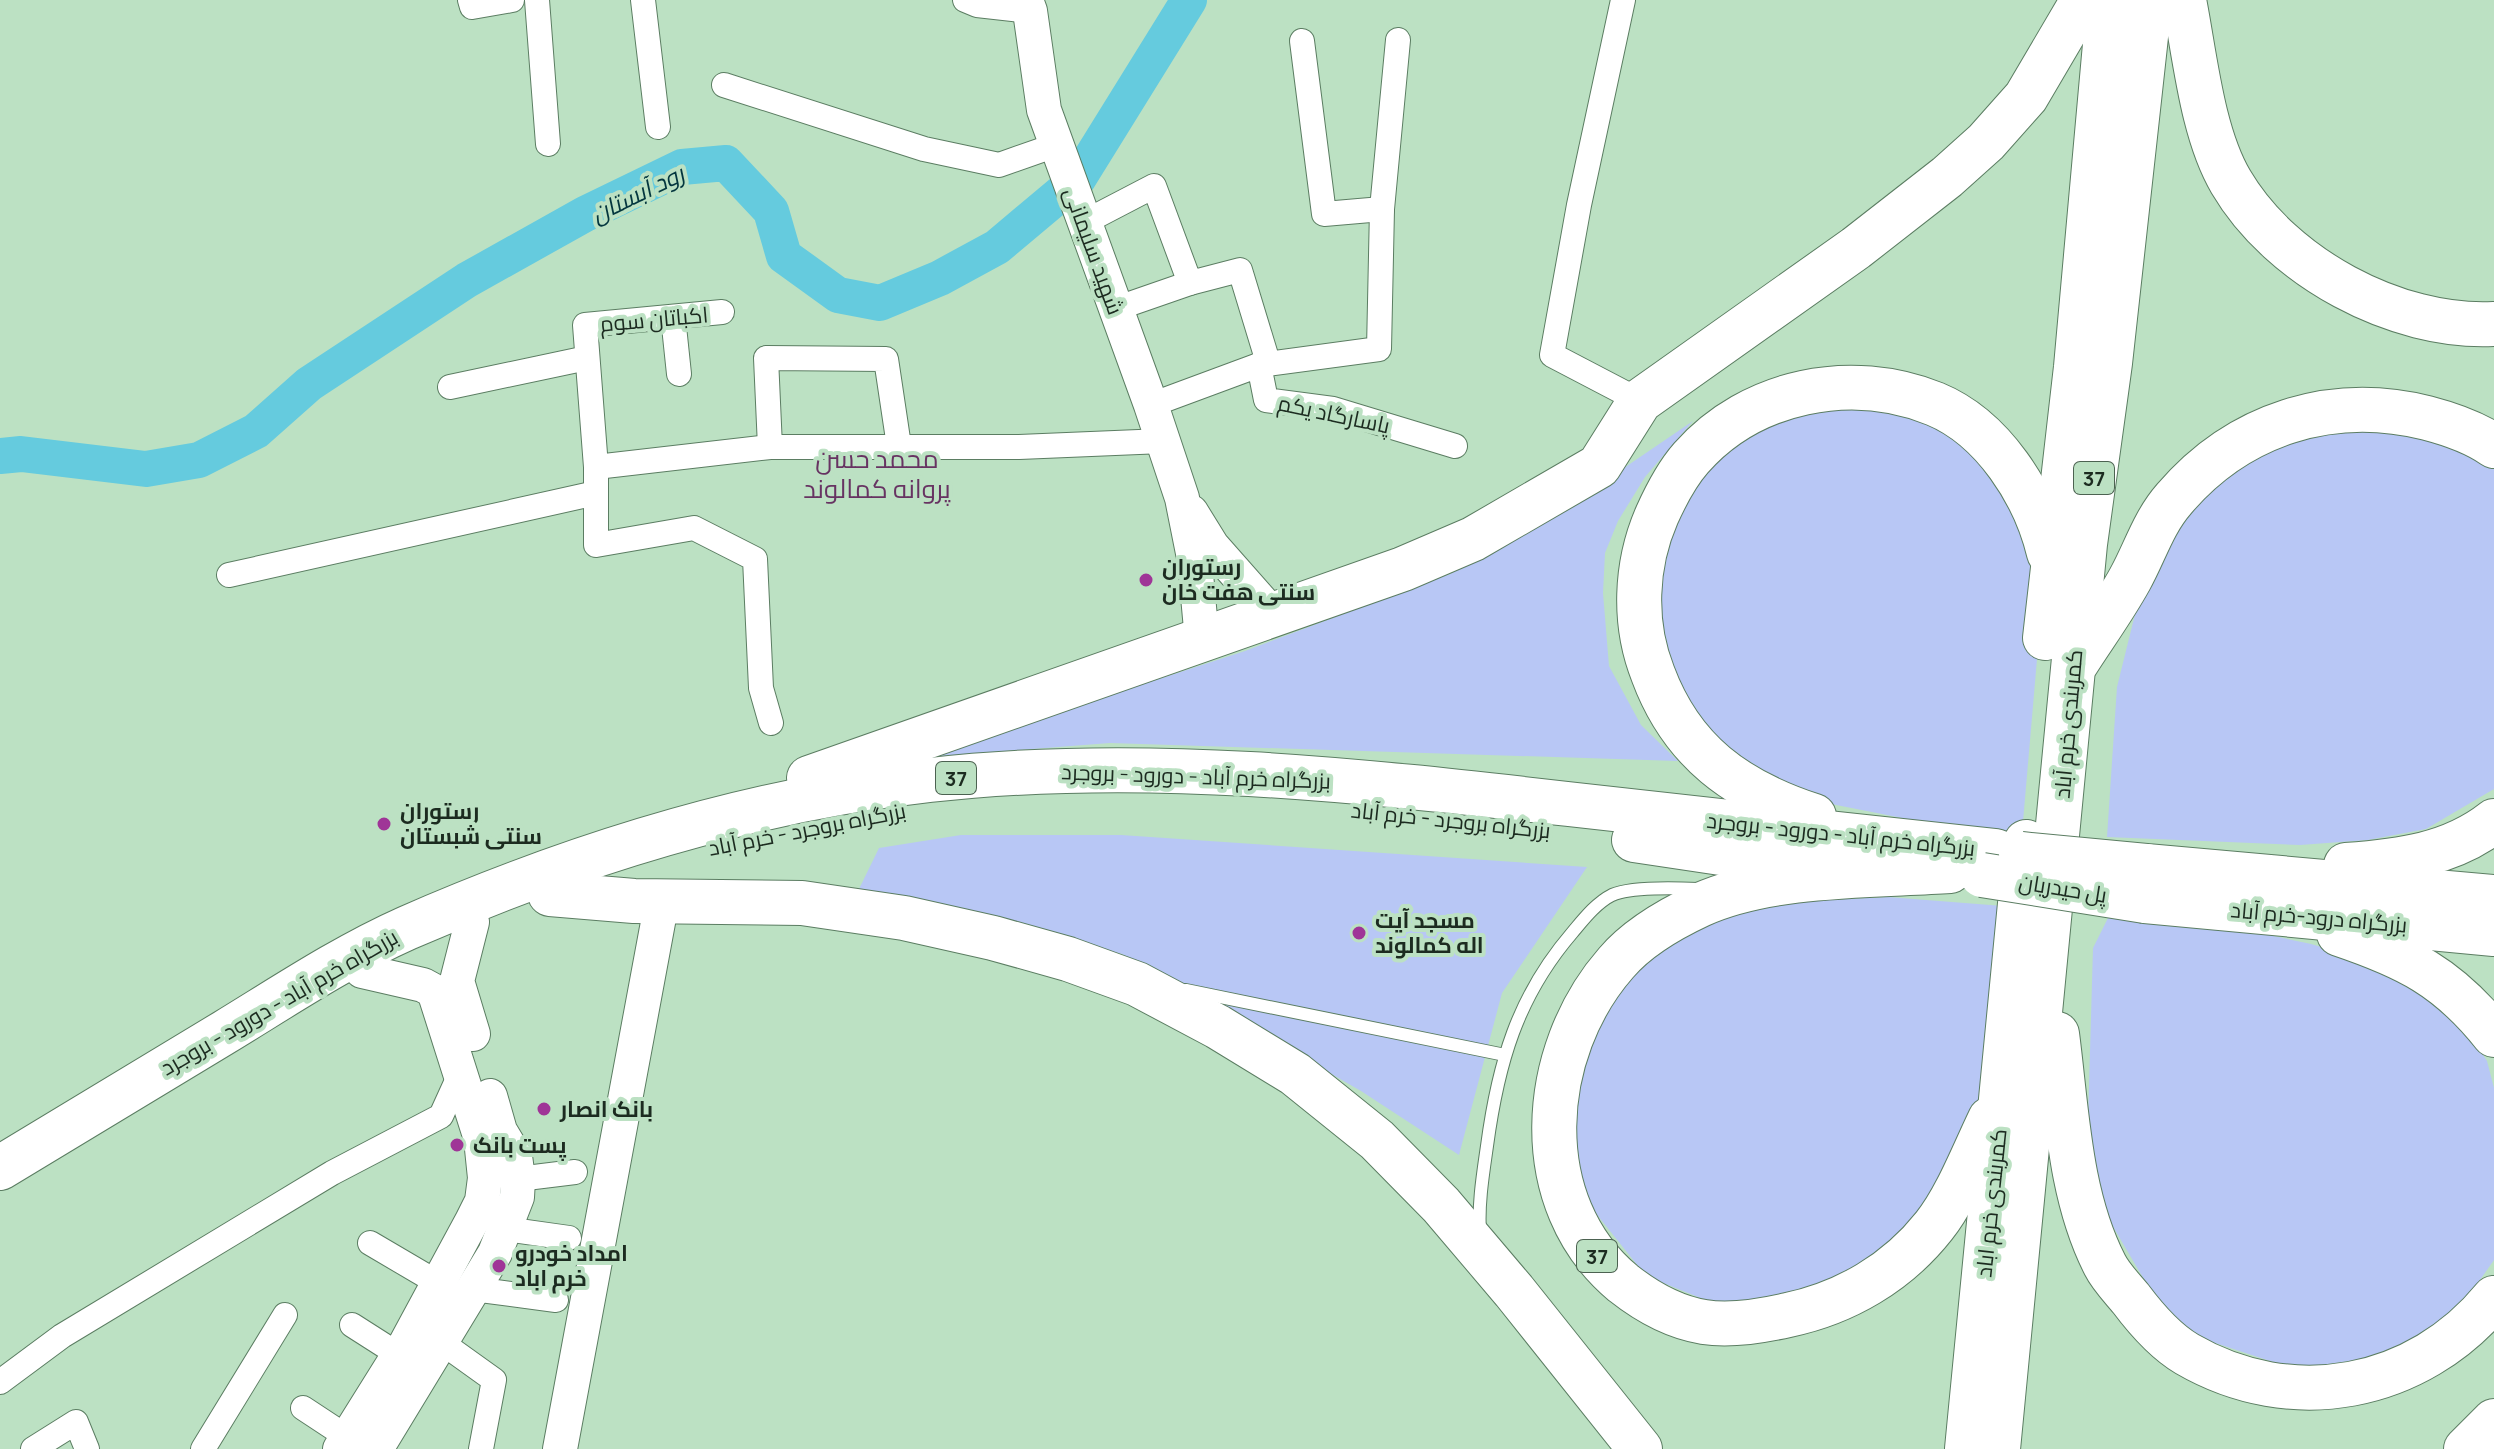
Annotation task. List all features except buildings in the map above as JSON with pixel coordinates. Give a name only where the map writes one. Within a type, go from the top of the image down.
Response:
[{"type":"highway","name":"37","points":[[605,850],[1431,557],[1473,539],[1537,503],[1599,466],[1640,401],[1856,248],[1986,142],[2026,97],[2083,0]]},
{"type":"highway","name":"کمربندی خرم آباد","points":[[1998,1449],[2031,956],[2052,564],[2076,367],[2109,0]]},
{"type":"highway","name":"کمربندی خرم آباد","points":[[2031,956],[2072,671],[2085,544],[2112,348],[2150,0]]},
{"type":"highway","points":[[2184,0],[2206,120],[2231,182],[2264,225],[2308,266],[2374,302],[2426,317],[2494,324]]},
{"type":"highway","points":[[1975,861],[1780,805],[1745,788],[1712,764],[1680,731],[1662,700],[1645,655],[1639,614],[1641,564],[1650,532],[1669,488],[1691,458],[1721,430],[1753,409],[1796,393],[1843,387],[1892,391],[1936,405],[1974,429],[2008,465],[2033,505],[2052,564]]},
{"type":"highway","points":[[2072,671],[2130,578],[2151,533],[2171,502],[2195,475],[2255,435],[2291,419],[2329,410],[2370,409],[2410,414],[2450,424],[2494,446]]},
{"type":"highway","name":"بزرگراه خرم آباد - دورود - بروجرد","points":[[0,1168],[295,989],[400,931],[507,886],[605,850],[715,819],[839,793],[960,777],[1137,769],[1440,789],[1975,861]]},
{"type":"highway","name":"بزرگراه بروجرد - خرم آباد","points":[[0,1193],[277,1015],[362,971],[472,922],[605,875],[833,819],[1041,793],[1254,801],[1598,834],[1741,856],[1975,861]]},
{"type":"highway","points":[[2166,885],[2423,856],[2455,844],[2494,821]]},
{"type":"highway","name":"37","points":[[1975,861],[1745,889],[1672,919],[1643,937],[1616,962],[1585,1004],[1566,1048],[1556,1089],[1553,1137],[1559,1177],[1578,1230],[1605,1267],[1634,1291],[1665,1310],[1706,1323],[1764,1321],[1821,1308],[1883,1277],[1936,1225],[2001,1095],[2031,956]]},
{"type":"highway","name":"پل حیدریان","points":[[1975,861],[2166,885]]},
{"type":"highway","name":"37","points":[[2166,885],[2315,926],[2391,951],[2436,976],[2473,1009],[2494,1035]]},
{"type":"highway","name":"بزرگراه درود-خرم آباد","points":[[2166,885],[2494,897]]},
{"type":"highway","name":"بزرگراه درود-خرم آباد","points":[[2166,885],[2494,934]]},
{"type":"highway","points":[[550,894],[662,901],[802,903],[904,918],[993,938],[1137,984],[1218,1027],[1295,1074],[1377,1140],[1441,1205],[1640,1449]]},
{"type":"highway","name":"37","points":[[2031,956],[2083,1213],[2106,1267],[2147,1320],[2186,1353],[2240,1377],[2288,1387],[2338,1387],[2383,1377],[2427,1358],[2462,1332],[2494,1298]]},
{"type":"highway","name":"کمربندی خرم اباد","points":[[1967,1449],[2031,956]]},
{"type":"highway","points":[[2466,1449],[2494,1421]]},
{"type":"street","points":[[470,0],[472,7],[512,0]]},
{"type":"street","points":[[537,0],[548,144]]},
{"type":"street","points":[[643,0],[658,127]]},
{"type":"street","points":[[965,0],[977,5],[1028,6]]},
{"type":"street","points":[[1623,0],[1579,205],[1552,355],[1640,401]]},
{"type":"street","name":"شهید سلیمانی","points":[[1028,6],[1044,110],[1182,498],[1195,563],[1202,640]]},
{"type":"street","points":[[1115,309],[1190,283],[1240,270],[1264,363],[1379,349],[1382,209],[1398,40]]},
{"type":"street","points":[[1302,41],[1324,214],[1382,209]]},
{"type":"street","points":[[724,85],[924,149],[999,165],[1056,146]]},
{"type":"street","points":[[1083,223],[1154,186],[1190,283]]},
{"type":"street","name":"اکباتان سوم","points":[[587,358],[585,325],[722,312]]},
{"type":"street","points":[[673,317],[679,374]]},
{"type":"street","points":[[450,387],[587,358],[596,467],[596,545],[694,528],[755,559],[761,688],[771,723]]},
{"type":"street","points":[[770,447],[766,358],[886,359],[899,446]]},
{"type":"street","name":"پاسارگاد یکم","points":[[1151,405],[1264,363],[1266,400],[1333,409],[1455,446]]},
{"type":"street","points":[[596,467],[770,447],[1019,447],[1163,441]]},
{"type":"street","points":[[229,575],[596,493]]},
{"type":"street","name":"شهید سلیمانی","points":[[1182,498],[1212,546],[1273,615]]},
{"type":"street","points":[[560,1449],[662,901]]},
{"type":"street","points":[[303,1408],[354,1445],[419,1351],[473,1289],[495,1253],[517,1197],[515,1156],[500,1131],[457,981],[472,922]]},
{"type":"street","points":[[362,971],[423,985],[434,991],[481,1139],[485,1178],[482,1201],[438,1283],[419,1351]]},
{"type":"street","points":[[0,1382],[76,1327],[332,1173],[441,1116],[461,1072]]},
{"type":"street","points":[[518,1179],[575,1172]]},
{"type":"street","points":[[505,1229],[569,1238]]},
{"type":"street","points":[[370,1243],[438,1283]]},
{"type":"street","points":[[473,1289],[556,1300]]},
{"type":"street","points":[[203,1449],[285,1315]]},
{"type":"street","points":[[352,1325],[494,1380],[481,1449]]},
{"type":"street","points":[[33,1449],[76,1422],[87,1449]]},
{"type":"lane","points":[[1485,1258],[1480,1229],[1482,1180],[1490,1121],[1505,1055],[1516,1021],[1534,985],[1559,949],[1591,911],[1613,895],[1665,888],[1745,889]]},
{"type":"lane","points":[[1112,975],[1505,1055]]},
{"type":"shaded area","points":[[1893,403],[1968,444],[2020,516],[2040,588],[2039,636],[2022,833],[1958,829],[1816,801],[1722,755],[1663,656],[1656,567],[1683,493],[1727,444],[1801,408]]},
{"type":"shaded area","points":[[1693,421],[1645,477],[1618,521],[1605,553],[1603,593],[1609,666],[1641,725],[1678,761],[1110,743],[916,758],[1245,651],[1450,574],[1546,521]]},
{"type":"shaded area","points":[[2328,424],[2408,429],[2494,464],[2494,789],[2426,829],[2368,840],[2300,845],[2107,837],[2117,687],[2141,590],[2165,537],[2235,466]]},
{"type":"shaded area","points":[[961,835],[1121,835],[1587,867],[1502,993],[1459,1155],[1361,1091],[1122,954],[859,889],[879,848]]},
{"type":"shaded area","points":[[1888,897],[2003,906],[1978,1127],[1931,1218],[1864,1277],[1730,1310],[1646,1276],[1582,1196],[1575,1128],[1585,1044],[1626,978],[1656,952],[1708,923],[1783,902]]},
{"type":"shaded area","points":[[2113,908],[2231,927],[2311,944],[2385,966],[2461,1021],[2487,1061],[2494,1088],[2494,1260],[2449,1324],[2378,1357],[2294,1369],[2203,1339],[2159,1305],[2105,1213],[2088,1121],[2093,948]]},
{"type":"waterway","name":"رود آبستان","points":[[0,456],[21,454],[146,469],[199,460],[256,431],[309,384],[467,280],[585,214],[682,167],[726,163],[771,211],[784,256],[838,295],[880,303],[940,278],[997,247],[1078,179],[1189,0]]},
{"type":"place","name":"رستوران سنتی هفت خان","points":[[1146,580]]},
{"type":"place","name":"رستوران سنتی شبستان","points":[[384,824]]},
{"type":"place","name":"مسجد آیت اله کمالوند","points":[[1359,933]]},
{"type":"place","name":"بانک انصار","points":[[544,1109]]},
{"type":"place","name":"پست بانک","points":[[457,1145]]},
{"type":"place","name":"امداد خودرو خرم اباد","points":[[499,1266]]},
{"type":"district","name":"محمد حسن پروانه کمالوند","points":[[877,473]]}]
